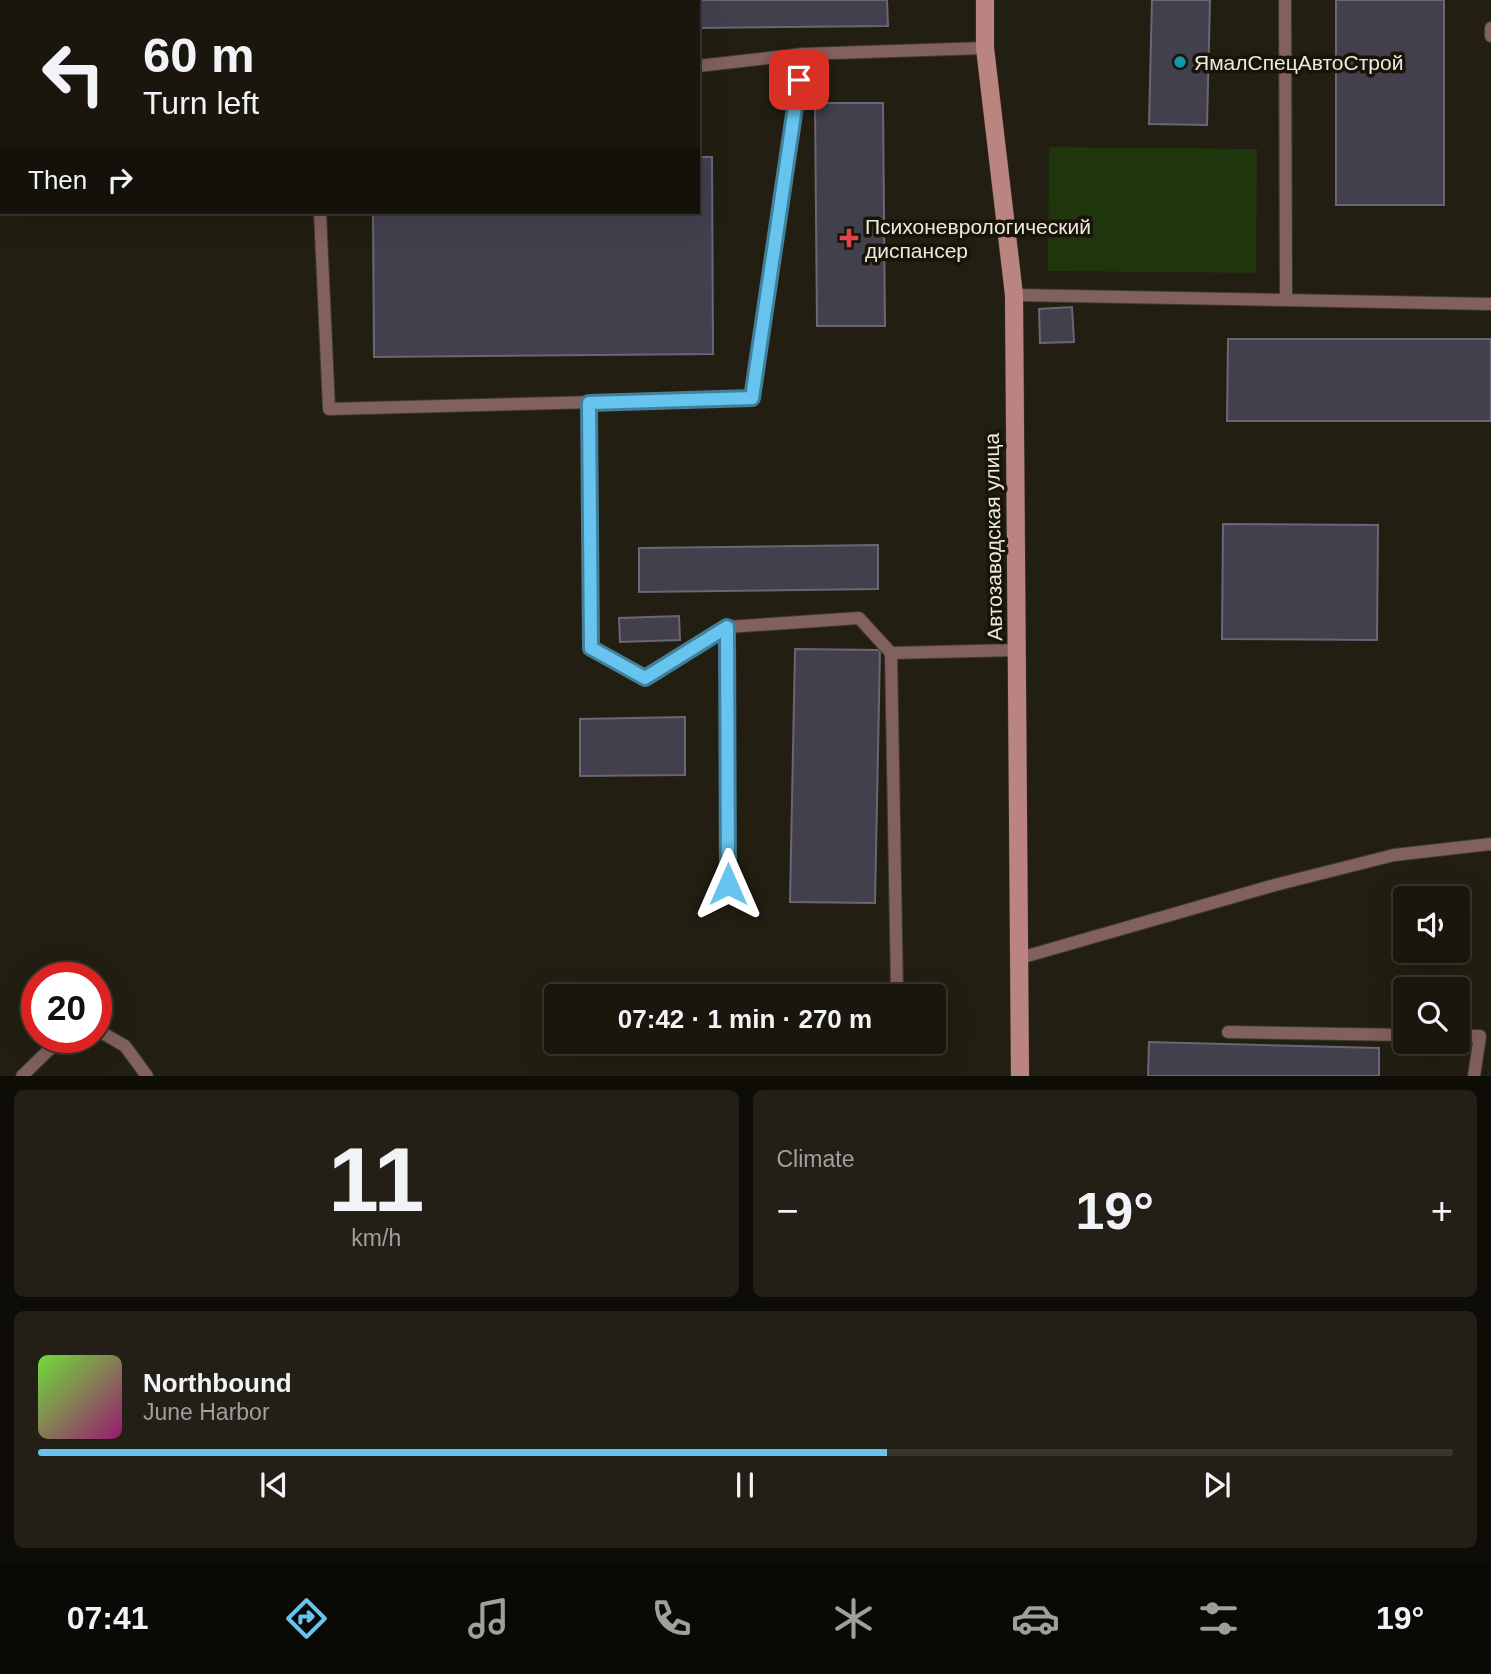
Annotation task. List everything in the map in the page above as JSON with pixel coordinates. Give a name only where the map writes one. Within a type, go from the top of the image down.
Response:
[{"type":"main road","name":"Автозаводская улица","points":[[985,0],[985,48],[1014,295],[1020,1076]]},
{"type":"lane","points":[[1285,0],[1286,300]]},
{"type":"lane","points":[[1491,28],[1491,36]]},
{"type":"lane","points":[[700,66],[803,54],[985,48]]},
{"type":"lane","points":[[320,214],[329,409],[752,398],[803,54]]},
{"type":"lane","points":[[1014,295],[1491,304]]},
{"type":"lane","points":[[589,403],[591,648],[645,678],[727,627],[859,618],[891,653],[897,984]]},
{"type":"lane","points":[[727,627],[728,884]]},
{"type":"lane","points":[[891,653],[1017,650]]},
{"type":"lane","points":[[1020,958],[1275,885],[1394,855],[1491,844]]},
{"type":"lane","points":[[1228,1032],[1393,1035]]},
{"type":"lane","points":[[1470,1036],[1480,1036],[1475,1076]]},
{"type":"lane","points":[[112,1038],[125,1046],[147,1076]]},
{"type":"lane","points":[[22,1076],[46,1053]]},
{"type":"green space","points":[[1049,147],[1257,149],[1256,273],[1048,271]]},
{"type":"building","points":[[700,0],[887,0],[888,26],[700,28]]},
{"type":"building","name":"ЯмалСпецАвтоСтрой","points":[[1152,0],[1210,0],[1207,125],[1149,124]]},
{"type":"building","points":[[1336,0],[1444,0],[1444,205],[1336,205]]},
{"type":"building","points":[[815,103],[883,103],[885,326],[817,326]]},
{"type":"building","points":[[700,157],[712,157],[713,354],[374,357],[373,214],[700,214]]},
{"type":"building","points":[[1072,307],[1074,342],[1040,343],[1039,309]]},
{"type":"building","points":[[1228,339],[1491,339],[1491,421],[1227,421]]},
{"type":"building","points":[[1223,524],[1378,525],[1377,640],[1222,639]]},
{"type":"building","points":[[878,545],[878,589],[639,592],[639,548]]},
{"type":"building","points":[[679,616],[680,640],[620,642],[619,618]]},
{"type":"building","points":[[795,649],[880,650],[875,903],[790,902]]},
{"type":"building","points":[[685,717],[685,775],[580,776],[580,719]]},
{"type":"building","points":[[1149,1042],[1379,1048],[1379,1076],[1148,1076]]},
{"type":"place","name":"ЯмалСпецАвтоСтрой","points":[[1180,62]]},
{"type":"place","name":"Психоневрологический диспансер","points":[[849,238]]},
{"type":"route","points":[[728,884],[727,627],[645,678],[591,648],[589,403],[752,398],[799,80]]}]
